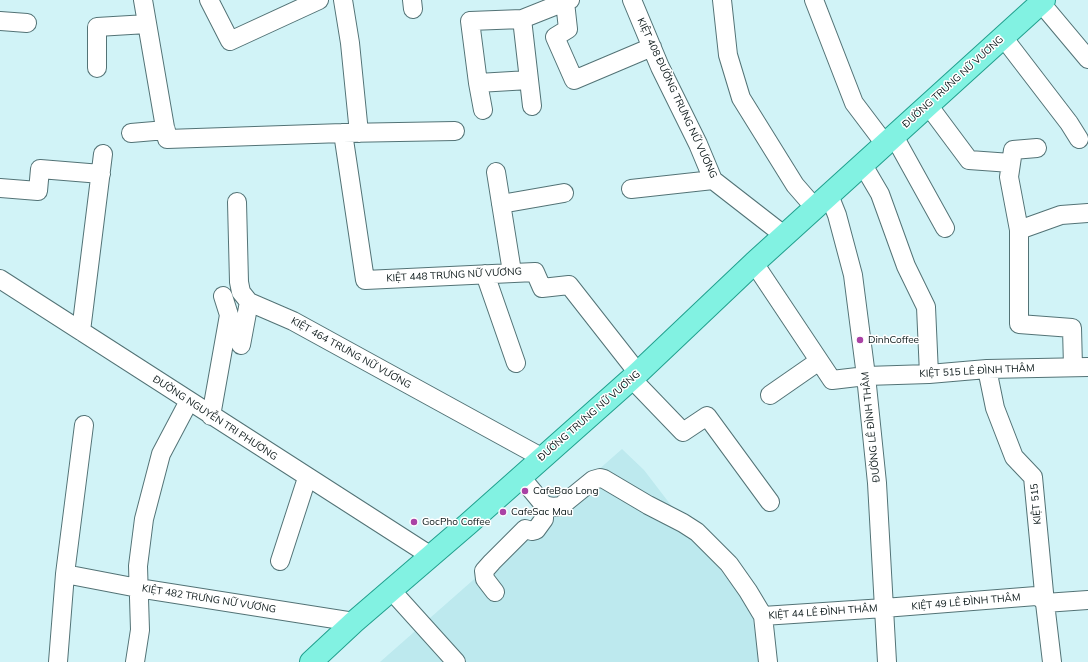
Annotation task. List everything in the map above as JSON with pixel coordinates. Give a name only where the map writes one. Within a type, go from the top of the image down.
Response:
[{"type":"main road","name":"ĐƯỜNG TRƯNG NỮ VƯƠNG","points":[[311,662],[354,622],[431,556],[634,376],[754,263],[1042,1]]},
{"type":"street","points":[[143,0],[167,139],[455,131]]},
{"type":"street","points":[[209,0],[230,41],[319,0]]},
{"type":"street","points":[[343,0],[350,43],[351,133]]},
{"type":"street","name":"KIỆT 408 ĐƯỜNG TRƯNG NỮ VƯƠNG","points":[[632,0],[660,67],[698,144],[713,180],[785,236]]},
{"type":"street","name":"ĐƯỜNG LÊ ĐÌNH THÂM","points":[[722,0],[728,55],[741,98],[796,185],[822,202],[837,215],[853,275],[866,376],[877,483],[888,662]]},
{"type":"street","points":[[814,0],[854,103],[889,140],[945,228]]},
{"type":"street","points":[[483,110],[470,21],[522,19],[567,1],[568,29],[555,37],[574,80],[652,47]]},
{"type":"street","points":[[1042,1],[1088,59]]},
{"type":"street","points":[[522,19],[532,106]]},
{"type":"street","points":[[0,21],[27,24]]},
{"type":"street","points":[[97,68],[97,27],[147,24]]},
{"type":"street","points":[[1003,37],[1079,139]]},
{"type":"street","points":[[478,84],[529,80]]},
{"type":"street","points":[[928,105],[969,160],[1011,163]]},
{"type":"street","points":[[131,133],[166,130]]},
{"type":"street","name":"KIỆT 448 TRƯNG NỮ VƯƠNG","points":[[351,133],[365,280],[535,272],[542,288],[569,285],[634,376]]},
{"type":"street","points":[[1037,148],[1013,150],[1009,177],[1019,230],[1019,324],[1072,328],[1080,367]]},
{"type":"street","points":[[81,331],[103,154]]},
{"type":"street","points":[[863,165],[880,194],[906,266],[926,307],[929,374]]},
{"type":"street","points":[[0,188],[38,191],[40,169],[101,174]]},
{"type":"street","points":[[496,172],[512,272]]},
{"type":"street","points":[[631,189],[713,180]]},
{"type":"street","points":[[501,204],[564,193]]},
{"type":"street","points":[[238,202],[239,282],[241,292],[249,302],[241,345]]},
{"type":"street","points":[[1019,230],[1061,215],[1088,213]]},
{"type":"street","points":[[754,263],[819,361],[770,395]]},
{"type":"street","points":[[485,274],[516,363]]},
{"type":"street","name":"ĐƯỜNG NGUYỄN TRI PHƯƠNG","points":[[0,279],[307,478],[431,556]]},
{"type":"street","points":[[211,416],[229,315],[223,296]]},
{"type":"street","name":"KIỆT 464 TRƯNG NỮ VƯƠNG","points":[[249,302],[293,321],[541,457]]},
{"type":"street","name":"KIỆT 515 LÊ ĐÌNH THÂM","points":[[819,361],[832,380],[866,376],[929,374],[987,369],[1080,367]]},
{"type":"street","name":"KIỆT 515","points":[[987,369],[995,408],[1014,457],[1033,477],[1052,662]]},
{"type":"street","points":[[634,376],[683,432],[707,416],[770,502]]},
{"type":"street","points":[[135,662],[140,630],[138,566],[144,519],[161,454],[189,401]]},
{"type":"street","points":[[58,662],[65,574],[84,425]]},
{"type":"street","points":[[520,476],[544,505],[553,507],[562,506],[593,480],[604,478],[648,505],[697,532],[729,564],[763,616],[768,662]]},
{"type":"street","points":[[280,561],[307,478]]},
{"type":"street","points":[[495,592],[485,580],[484,571],[525,529],[532,531],[536,530],[544,519],[544,505]]},
{"type":"street","name":"KIỆT 482 TRƯNG NỮ VƯƠNG","points":[[65,574],[138,588],[354,622]]},
{"type":"street","points":[[391,590],[456,662]]},
{"type":"street","name":"KIỆT 49 LÊ ĐÌNH THÂM","points":[[884,608],[1036,596],[1040,597],[1045,603]]},
{"type":"street","points":[[1045,603],[1088,600]]},
{"type":"street","name":"KIỆT 44 LÊ ĐÌNH THÂM","points":[[763,616],[884,608]]},
{"type":"shaded area","points":[[622,449],[644,470],[752,611],[759,662],[380,662]]},
{"type":"place","name":"DinhCoffee","points":[[860,340]]},
{"type":"place","name":"CafeBao Long","points":[[525,491]]},
{"type":"place","name":"CafeSac Mau","points":[[503,512]]},
{"type":"place","name":"GocPho Coffee","points":[[414,522]]}]
